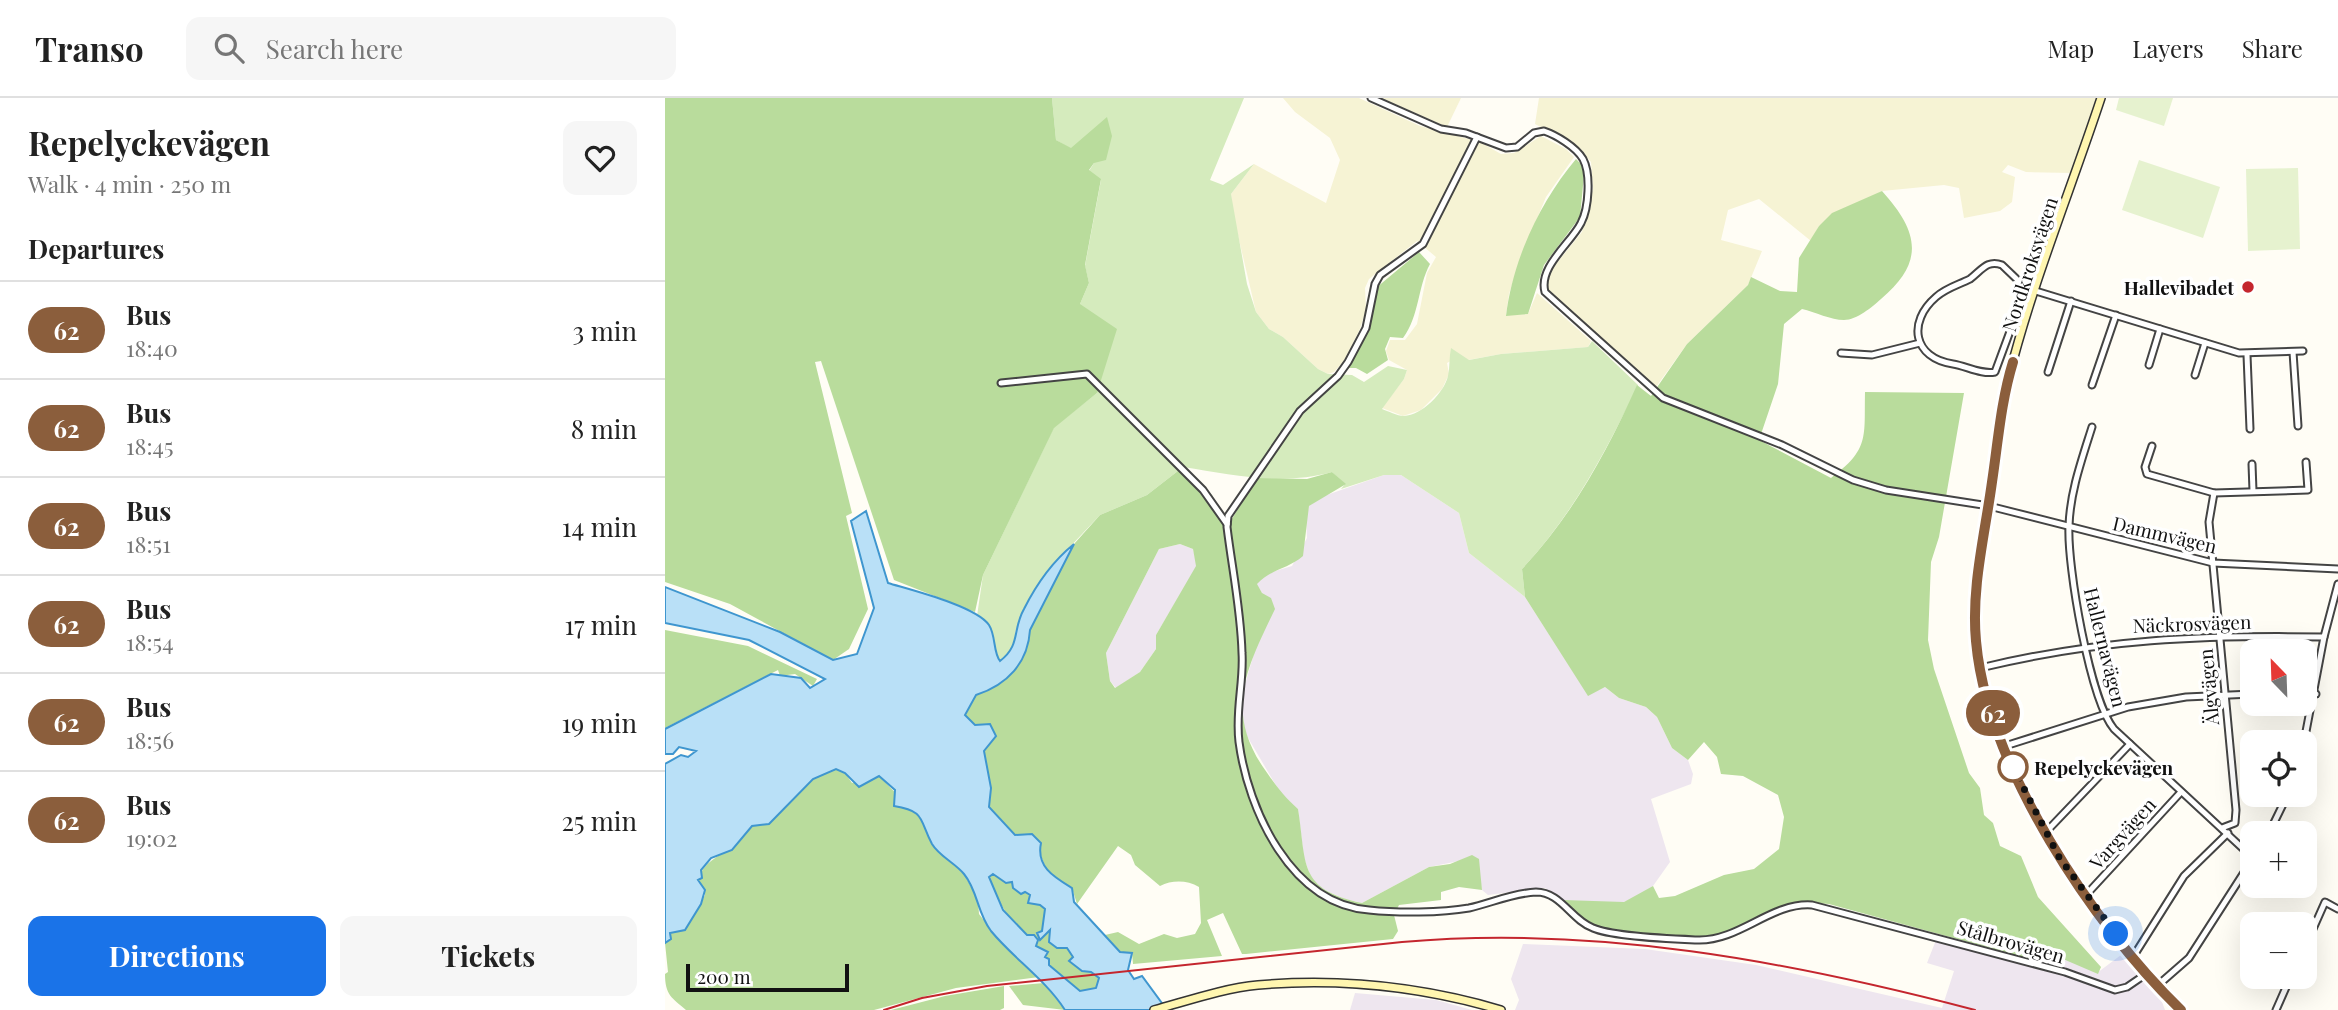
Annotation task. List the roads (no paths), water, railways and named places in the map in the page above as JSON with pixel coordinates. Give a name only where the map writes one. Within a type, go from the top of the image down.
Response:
[{"type":"street","points":[[1227,524],[1235,503],[1300,411],[1338,376],[1348,362],[1366,328],[1374,284],[1380,275],[1423,244],[1477,137],[1441,129],[1371,98]]},
{"type":"street","name":"Nordkroksvägen","points":[[2101,98],[2036,290],[2007,387],[1975,610],[1980,668],[2004,746],[2045,834],[2086,895],[2146,974],[2182,1010]]},
{"type":"street","name":"Dammvägen","points":[[1477,137],[1512,149],[1534,133],[1544,131],[1574,149],[1583,159],[1586,173],[1584,216],[1547,271],[1543,283],[1545,292],[1663,398],[1782,445],[1853,480],[1886,490],[1989,506],[2213,563],[2338,569]]},
{"type":"street","points":[[2026,288],[2000,364],[1993,373],[1941,362],[1926,353],[1920,343],[1920,323],[1935,298],[1989,264],[2002,265],[2026,288],[2247,355],[2303,351]]},
{"type":"street","points":[[2048,372],[2071,301]]},
{"type":"street","points":[[2092,385],[2116,315]]},
{"type":"street","points":[[2149,365],[2159,329]]},
{"type":"street","points":[[1842,353],[1872,355],[1920,343]]},
{"type":"street","points":[[2195,375],[2205,343]]},
{"type":"street","points":[[2293,352],[2298,426]]},
{"type":"street","points":[[2247,355],[2250,429]]},
{"type":"street","points":[[1001,383],[1087,374],[1187,473],[1227,524]]},
{"type":"street","name":"Hallernavägen","points":[[2092,427],[2076,481],[2069,526],[2071,569],[2105,715],[2130,744],[2240,846]]},
{"type":"street","points":[[2153,446],[2145,467],[2147,474],[2214,493],[2308,490],[2306,463]]},
{"type":"street","points":[[2252,464],[2253,491]]},
{"type":"street","name":"Älgvägen","points":[[2133,957],[2183,876],[2236,821],[2209,522],[2214,493]]},
{"type":"street","name":"Stålbrovägen","points":[[1227,524],[1243,656],[1237,695],[1242,758],[1270,837],[1300,879],[1312,888],[1349,906],[1368,910],[1466,908],[1524,894],[1546,893],[1593,928],[1698,940],[1728,936],[1777,912],[1801,904],[1830,907],[1863,916],[2065,972],[2115,990],[2127,987],[2146,974]]},
{"type":"street","points":[[2317,686],[2323,637],[2338,584]]},
{"type":"street","name":"Näckrosvägen","points":[[1980,668],[2087,646],[2219,636],[2323,637]]},
{"type":"street","points":[[2004,746],[2105,715],[2172,699],[2240,694]]},
{"type":"street","points":[[2045,834],[2130,744]]},
{"type":"street","name":"Vargvägen","points":[[2086,895],[2181,792]]},
{"type":"street","points":[[2157,986],[2189,958],[2240,878]]},
{"type":"street","points":[[2317,920],[2325,902],[2338,909]]},
{"type":"street","points":[[1154,1010],[1256,985],[1339,983],[1438,994],[1501,1010]]},
{"type":"street","points":[[2276,1010],[2285,989]]},
{"type":"water","points":[[866,511],[888,583],[957,605],[982,618],[991,629],[1000,661],[1014,643],[1020,617],[1034,591],[1052,566],[1074,544],[1030,630],[1020,662],[1006,679],[976,695],[965,715],[975,725],[990,724],[996,736],[984,751],[991,788],[989,807],[1015,835],[1032,834],[1041,843],[1041,859],[1044,865],[1072,888],[1074,902],[1120,952],[1132,953],[1128,970],[1134,979],[1142,976],[1167,1010],[1065,1010],[991,931],[969,881],[935,848],[917,814],[894,806],[895,790],[879,776],[859,787],[845,773],[836,769],[813,779],[769,824],[752,826],[732,850],[711,858],[701,870],[702,878],[698,880],[705,890],[701,904],[685,930],[670,933],[671,939],[665,943],[665,764],[681,755],[688,757],[696,751],[679,747],[673,754],[665,754],[665,729],[771,674],[801,678],[810,688],[825,679],[749,640],[665,623],[665,587],[780,632],[833,660],[857,654],[874,608],[851,521]],"holes":[[[993,874],[1006,883],[1012,882],[1013,888],[1021,894],[1025,892],[1030,895],[1028,903],[1040,905],[1045,909],[1042,931],[1037,933],[1040,940],[1050,930],[1049,942],[1057,948],[1067,948],[1073,957],[1069,961],[1082,971],[1091,972],[1099,978],[1096,988],[1080,991],[1049,965],[1049,959],[1045,957],[1048,952],[1036,946],[1038,940],[1034,935],[1027,935],[1003,910],[989,877]]]},
{"type":"railway","points":[[884,1010],[922,998],[987,986],[1402,942],[1475,938],[1619,943],[1691,951],[1834,976],[1975,1010]]},
{"type":"place","name":"Hallevibadet","points":[[2248,287]]},
{"type":"place","name":"Repelyckevägen","points":[[2013,767]]}]
